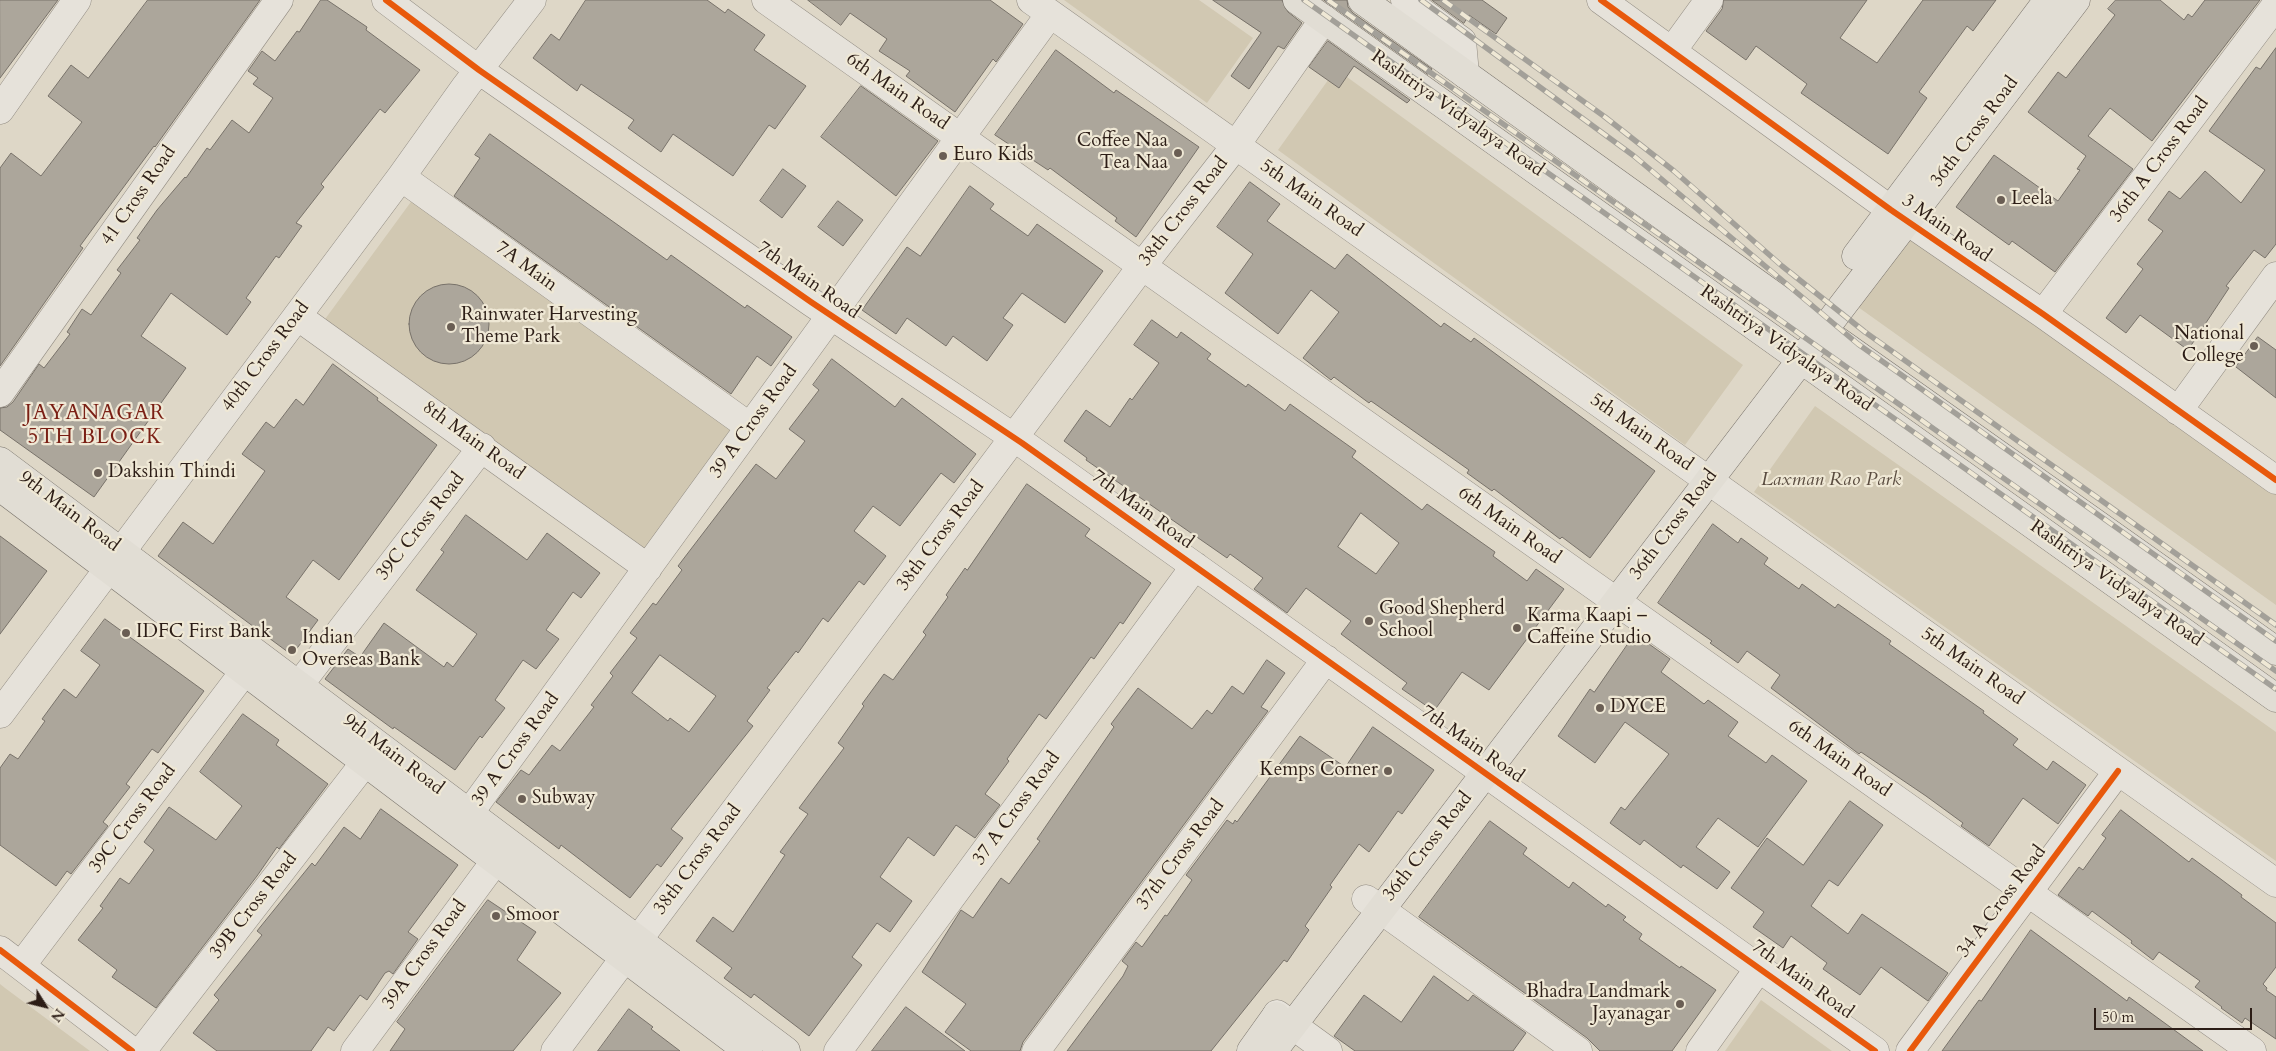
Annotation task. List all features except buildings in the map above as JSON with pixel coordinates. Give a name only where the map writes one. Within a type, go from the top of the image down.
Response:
[{"type":"main road","name":"Rashtriya Vidyalaya Road","points":[[1297,0],[2276,698]]},
{"type":"main road","name":"Rashtriya Vidyalaya Road","points":[[1362,0],[1816,326],[2276,651]]},
{"type":"main road","name":"36th Cross Road","points":[[1251,1051],[1285,1020],[1816,326],[1899,215],[2048,0]]},
{"type":"main road","name":"36th Cross Road","points":[[1899,215],[2076,0]]},
{"type":"main road","name":"9th Main Road","points":[[0,461],[244,672],[293,693],[366,761],[464,822],[496,860],[786,1051]]},
{"type":"main road","name":"9th Main Road","points":[[0,487],[115,559],[293,693],[631,949],[748,1051]]},
{"type":"main road","name":"36th Cross Road","points":[[1273,1051],[1285,1020]]},
{"type":"street","points":[[0,110],[77,0]]},
{"type":"street","name":"41 Cross Road","points":[[0,393],[279,0]]},
{"type":"street","name":"7th Main Road","points":[[386,0],[478,70],[831,316],[1015,438],[1875,1051]]},
{"type":"street","name":"40th Cross Road","points":[[2,707],[115,559],[532,0]]},
{"type":"street","name":"6th Main Road","points":[[766,0],[2252,1051]]},
{"type":"street","points":[[1405,0],[1462,41],[1465,74]]},
{"type":"street","name":"3 Main Road","points":[[1601,0],[1899,215],[2043,314],[2276,480]]},
{"type":"street","points":[[1672,51],[1709,0]]},
{"type":"street","name":"36th A Cross Road","points":[[2043,314],[2276,5]]},
{"type":"street","name":"39 A Cross Road","points":[[464,822],[960,138],[1041,7]]},
{"type":"street","name":"5th Main Road","points":[[1041,7],[2276,883]]},
{"type":"street","name":"38th Cross Road","points":[[555,1051],[1142,266],[1236,145],[1324,19]]},
{"type":"street","name":"7A Main","points":[[401,177],[750,427]]},
{"type":"street","points":[[2178,411],[2276,276]]},
{"type":"street","name":"8th Main Road","points":[[297,316],[648,568]]},
{"type":"street","name":"39C Cross Road","points":[[293,693],[482,447]]},
{"type":"street","name":"37 A Cross Road","points":[[838,1051],[1195,566]]},
{"type":"street","name":"37th Cross Road","points":[[1036,1051],[1326,659]]},
{"type":"street","name":"39C Cross Road","points":[[11,958],[244,672]]},
{"type":"street","name":"39B Cross Road","points":[[142,1051],[366,761]]},
{"type":"street","name":"34 A Cross Road","points":[[1910,1051],[2118,771]]},
{"type":"street","name":"39A Cross Road","points":[[355,1051],[496,860]]},
{"type":"street","points":[[1373,904],[1578,1051]]},
{"type":"street","points":[[11,958],[132,1051]]},
{"type":"street","points":[[1700,1051],[1759,968]]},
{"type":"street","points":[[1285,1020],[1328,1051]]},
{"type":"green space","points":[[1064,0],[1199,0],[1253,38],[1207,103]]},
{"type":"green space","points":[[1336,69],[1743,365],[1685,445],[1278,150]]},
{"type":"green space","name":"Rainwater Harvesting Theme Park","points":[[416,195],[737,427],[642,559],[320,326]]},
{"type":"green space","points":[[1911,232],[2276,493],[2276,605],[1858,307]]},
{"type":"green space","name":"Laxman Rao Park","points":[[1815,406],[2276,732],[2276,861],[1754,492]]},
{"type":"green space","points":[[0,984],[5,988],[90,1051],[0,1051]]},
{"type":"green space","points":[[1761,1000],[1832,1051],[1725,1051]]},
{"type":"railway","points":[[1304,0],[2276,689]]},
{"type":"railway","points":[[1328,0],[2276,671]]},
{"type":"railway","points":[[1421,0],[1634,156],[1858,344],[2276,641]]},
{"type":"railway","points":[[1443,0],[1605,117],[1674,171],[1782,266],[1865,332],[2276,625]]},
{"type":"cycle path","points":[[386,0],[479,70],[811,302],[1022,443],[1875,1051]]},
{"type":"cycle path","points":[[1601,0],[1891,210],[2043,314],[2276,480]]},
{"type":"cycle path","points":[[1910,1051],[2118,771]]},
{"type":"cycle path","points":[[0,950],[132,1051]]},
{"type":"place","name":"Coffee Naa Tea Naa","points":[[1178,153]]},
{"type":"place","name":"Euro Kids","points":[[943,156]]},
{"type":"place","name":"Leela","points":[[2001,200]]},
{"type":"place","name":"Rainwater Harvesting Theme Park","points":[[451,327]]},
{"type":"place","name":"National College","points":[[2254,346]]},
{"type":"place","name":"Dakshin Thindi","points":[[98,473]]},
{"type":"place","name":"Good Shepherd School","points":[[1369,621]]},
{"type":"place","name":"Karma Kaapi – Caffeine Studio","points":[[1517,628]]},
{"type":"place","name":"IDFC First Bank","points":[[126,633]]},
{"type":"place","name":"Indian Overseas Bank","points":[[292,650]]},
{"type":"place","name":"DYCE","points":[[1600,708]]},
{"type":"place","name":"Kemps Corner","points":[[1388,771]]},
{"type":"place","name":"Subway","points":[[522,799]]},
{"type":"place","name":"Smoor","points":[[496,916]]},
{"type":"place","name":"Bhadra Landmark Jayanagar","points":[[1680,1004]]},
{"type":"district","name":"JAYANAGAR 5TH BLOCK","points":[[95,426]]}]
